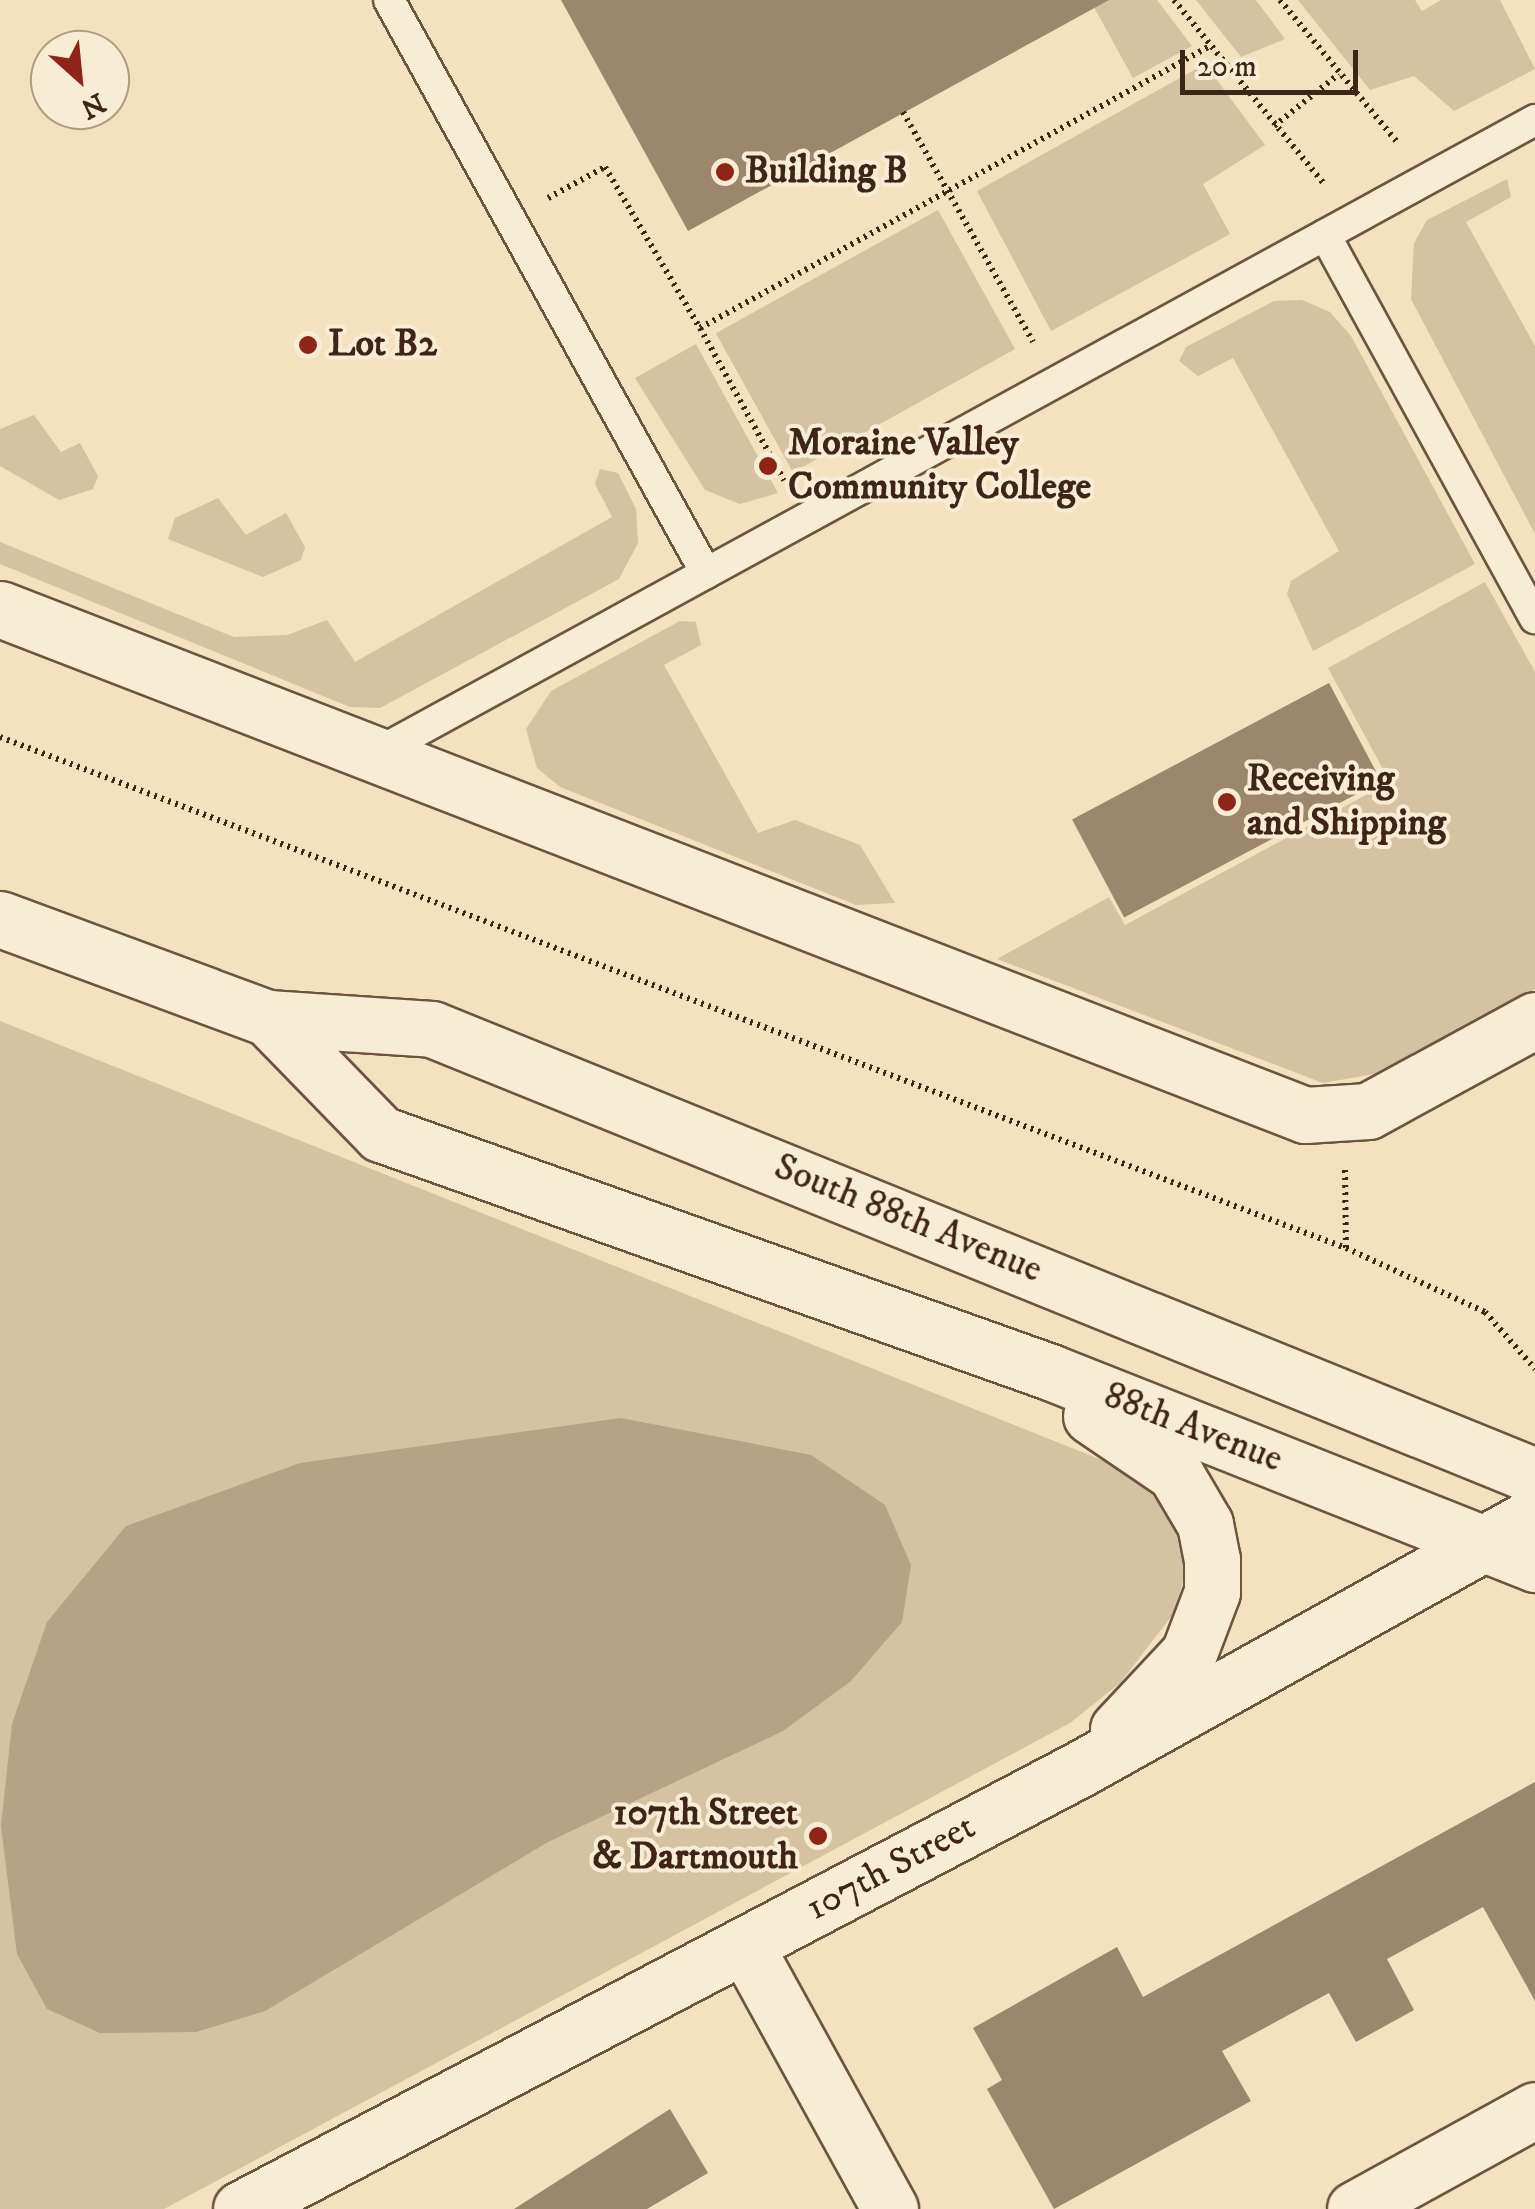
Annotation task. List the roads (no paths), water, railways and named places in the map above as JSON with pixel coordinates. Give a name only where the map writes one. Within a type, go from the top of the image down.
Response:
[{"type":"street","points":[[0,609],[1305,1116],[1368,1110],[1535,1020]]},
{"type":"street","name":"South 88th Avenue","points":[[0,918],[268,1018],[432,1029],[1535,1476]]},
{"type":"street","name":"South 88th Avenue","points":[[268,1018],[381,1134],[846,1305]]},
{"type":"street","name":"88th Avenue","points":[[846,1305],[1050,1372],[1511,1554]]},
{"type":"street","points":[[1050,1372],[1084,1412],[1175,1473],[1204,1524],[1212,1559],[1212,1592],[1189,1653],[1078,1770]]},
{"type":"street","name":"107th Street","points":[[242,2209],[1078,1770],[1511,1554],[1535,1515]]},
{"type":"street","points":[[745,1945],[890,2209]]},
{"type":"street","points":[[1355,2209],[1535,2110]]},
{"type":"lane","points":[[389,0],[706,574]]},
{"type":"lane","points":[[377,754],[1535,120]]},
{"type":"lane","points":[[1325,235],[1535,618]]},
{"type":"place","name":"Building B","points":[[725,172]]},
{"type":"place","name":"Lot B2","points":[[308,345]]},
{"type":"place","name":"Moraine Valley Community College","points":[[768,466]]},
{"type":"place","name":"Receiving and Shipping","points":[[1227,802]]},
{"type":"place","name":"107th Street & Dartmouth","points":[[818,1836]]}]
